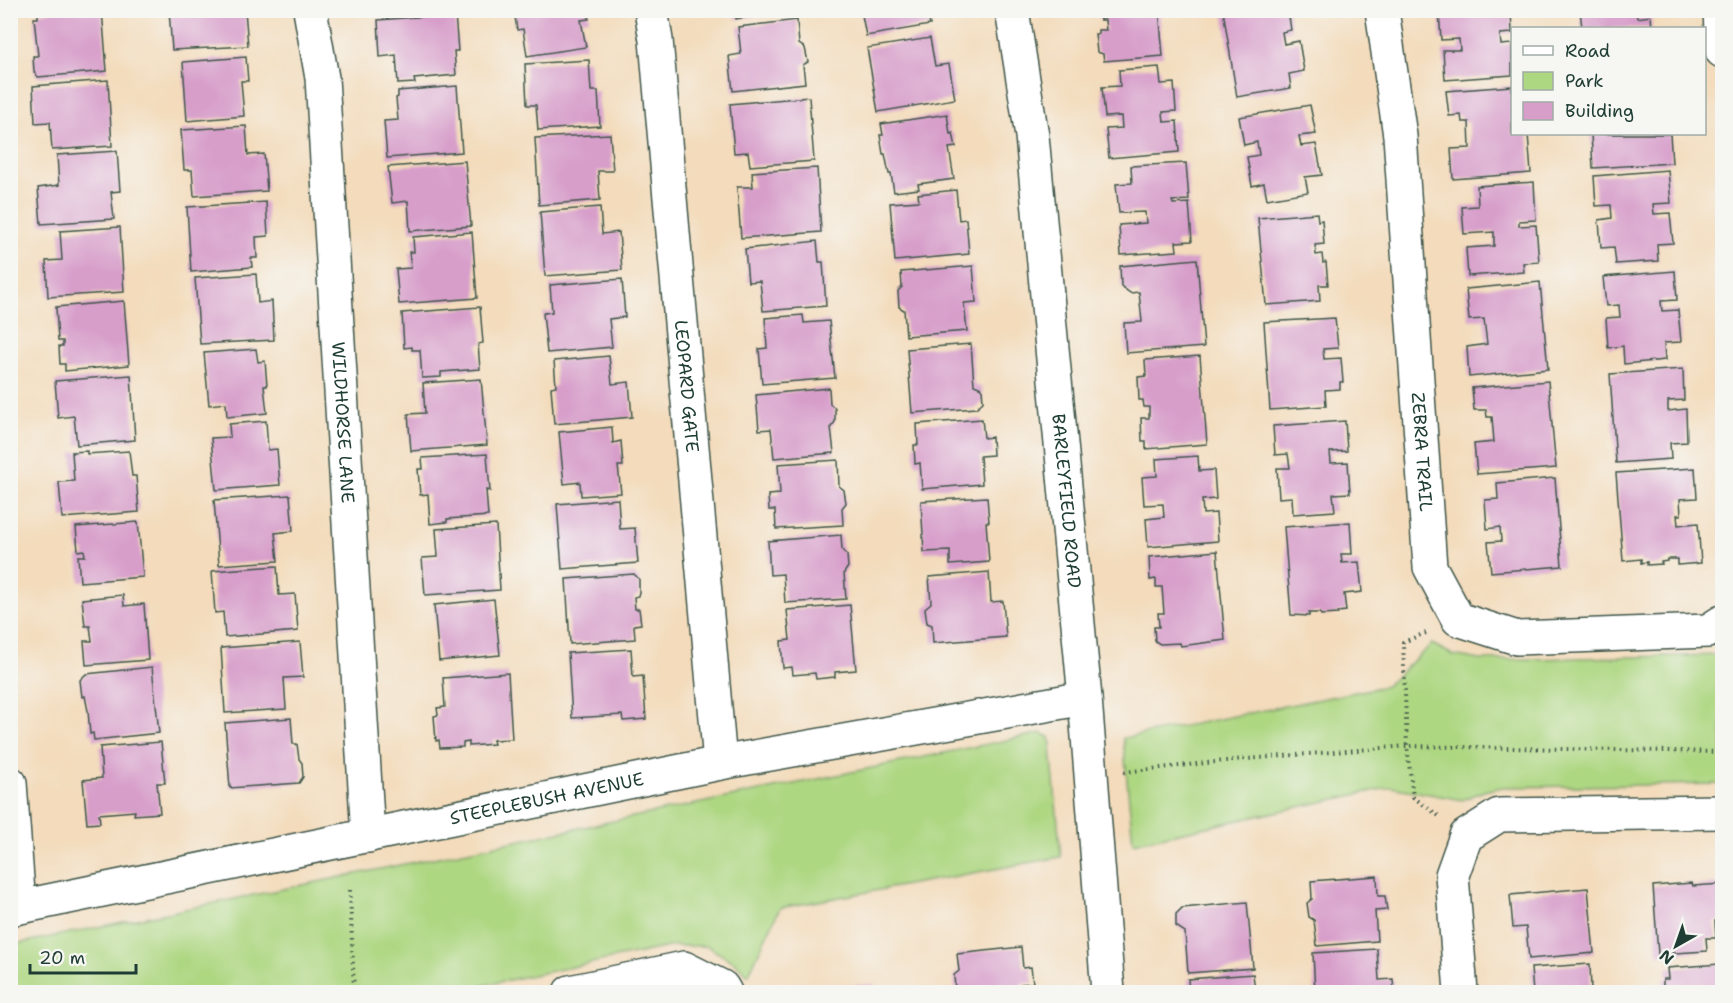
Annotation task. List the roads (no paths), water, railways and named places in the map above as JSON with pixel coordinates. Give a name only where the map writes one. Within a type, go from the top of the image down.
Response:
[{"type":"street","name":"WILDHORSE LANE","points":[[310,10],[322,78],[368,836]]},
{"type":"street","name":"LEOPARD GATE","points":[[651,10],[656,40],[720,763]]},
{"type":"street","name":"BARLEYFIELD ROAD","points":[[1012,10],[1032,136],[1085,698],[1108,993]]},
{"type":"street","name":"ZEBRA TRAIL","points":[[1382,10],[1400,136],[1430,567],[1458,619],[1517,638],[1708,631],[1722,622]]},
{"type":"street","points":[[1720,10],[1722,51]]},
{"type":"street","name":"STEEPLEBUSH AVENUE","points":[[15,908],[720,763],[1085,698]]},
{"type":"street","points":[[10,783],[15,908]]},
{"type":"street","points":[[1461,993],[1452,875],[1466,836],[1499,815],[1722,812]]},
{"type":"street","points":[[570,993],[684,968],[722,987],[725,993]]}]
